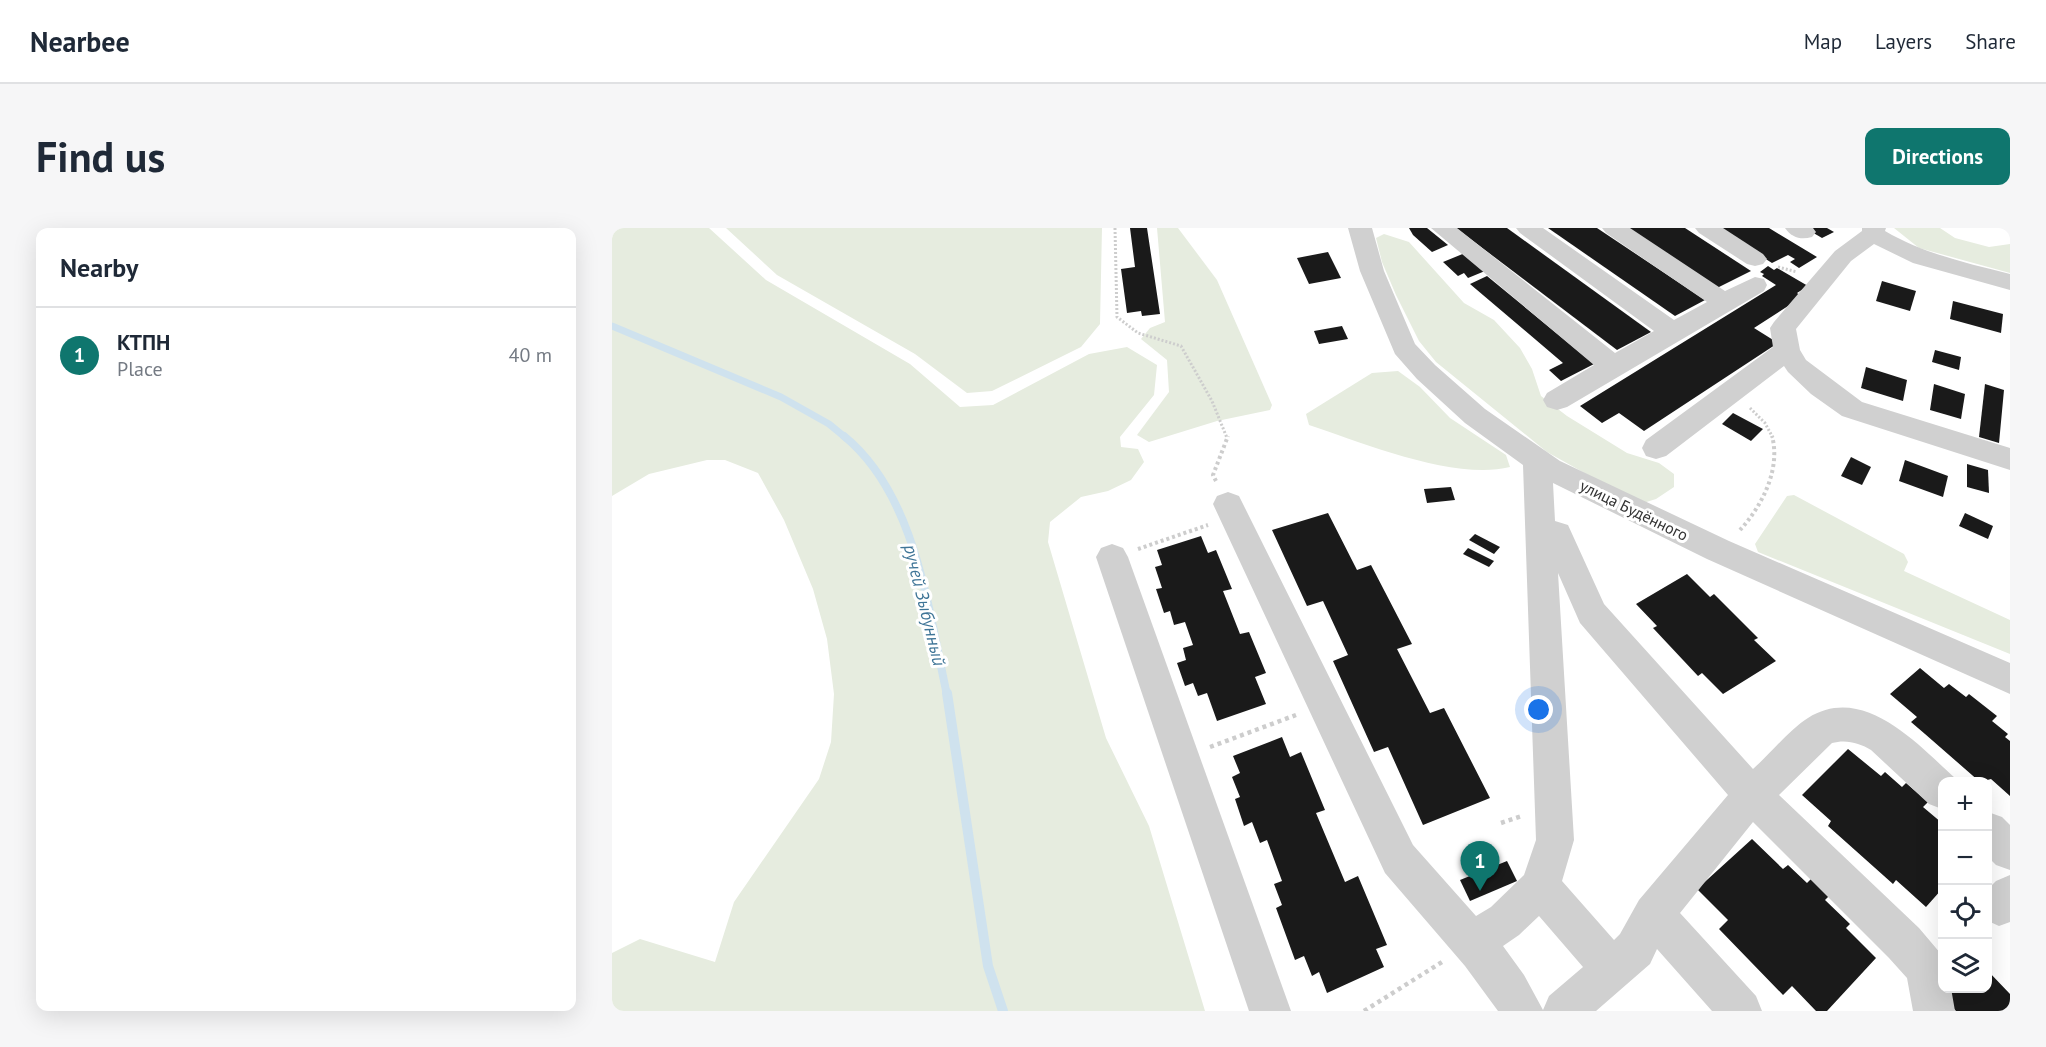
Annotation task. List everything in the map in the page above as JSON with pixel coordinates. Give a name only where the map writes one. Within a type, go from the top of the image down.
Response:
[{"type":"street","name":"улица Будённого","points":[[1360,228],[1372,271],[1404,348],[1426,372],[1475,416],[1537,460],[1550,469],[1718,550],[2010,679]]},
{"type":"street","points":[[1443,228],[1604,359],[1618,363]]},
{"type":"street","points":[[1528,228],[1673,332]]},
{"type":"street","points":[[1614,228],[1724,302]]},
{"type":"street","points":[[1707,228],[1755,259]]},
{"type":"street","points":[[2010,282],[1928,258],[1893,245],[1874,231],[1843,256],[1782,328],[1787,350],[1797,366],[1852,409],[2010,459]]},
{"type":"street","points":[[1557,400],[1755,285]]},
{"type":"street","points":[[1656,448],[1787,350]]},
{"type":"street","points":[[1473,942],[1505,921],[1540,887],[1555,840],[1537,460]]},
{"type":"street","points":[[1231,510],[1399,859],[1422,888],[1498,972],[1522,1011]]},
{"type":"street","points":[[1542,532],[1557,534],[1592,613],[1752,795],[1904,943],[1926,969],[1934,1011]]},
{"type":"street","points":[[1112,558],[1270,1011]]},
{"type":"street","points":[[1564,1011],[1635,949],[1653,914],[1752,795],[1821,730],[1837,726],[1855,726],[1877,734],[1938,787]]},
{"type":"street","points":[[1992,835],[2010,851]]},
{"type":"street","points":[[1540,887],[1612,969]]},
{"type":"street","points":[[1653,914],[1741,1011]]},
{"type":"path","points":[[1112,558],[1231,510],[1213,475],[1228,436],[1181,346],[1135,333],[1123,325],[1117,317],[1115,228]]},
{"type":"path","points":[[1755,259],[1823,282]]},
{"type":"path","points":[[1718,550],[1747,524],[1768,487],[1774,441],[1762,419],[1732,390]]},
{"type":"path","points":[[1182,757],[1325,705]]},
{"type":"path","points":[[1364,1011],[1473,942]]},
{"type":"shaded area","points":[[612,228],[709,228],[766,280],[910,364],[960,407],[993,405],[1089,354],[1127,347],[1157,365],[1154,395],[1120,437],[1121,447],[1138,449],[1144,462],[1131,480],[1108,491],[1081,497],[1050,522],[1048,542],[1106,738],[1149,826],[1205,1011],[612,1011],[612,953],[640,939],[715,962],[734,902],[819,779],[831,742],[834,694],[827,639],[813,589],[784,520],[758,473],[725,460],[707,460],[649,474],[612,496]]},
{"type":"shaded area","points":[[726,228],[1102,228],[1100,324],[1081,347],[992,391],[967,393],[915,354],[777,275]]},
{"type":"shaded area","points":[[1157,228],[1178,228],[1217,280],[1272,405],[1270,410],[1217,421],[1149,442],[1137,435],[1169,392],[1167,360],[1141,339],[1150,328],[1165,322]]},
{"type":"shaded area","points":[[1894,228],[1940,228],[1955,238],[1989,247],[2010,244],[2010,273],[1919,248]]},
{"type":"shaded area","points":[[1384,234],[1409,242],[1464,303],[1494,320],[1520,348],[1532,369],[1541,396],[1567,416],[1627,453],[1659,463],[1674,474],[1674,487],[1656,499],[1640,504],[1547,452],[1436,362],[1419,341],[1382,262],[1376,238]]},
{"type":"shaded area","points":[[1398,371],[1420,387],[1450,418],[1506,455],[1510,467],[1488,470],[1436,465],[1382,450],[1309,425],[1306,414],[1372,373]]},
{"type":"shaded area","points":[[1794,495],[1904,554],[1908,562],[1904,571],[2010,620],[2010,654],[1758,552],[1755,544],[1787,496]]},
{"type":"building","points":[[1130,228],[1147,228],[1160,314],[1142,316],[1141,311],[1127,313],[1121,269],[1135,267]]},
{"type":"building","points":[[1409,228],[1427,228],[1448,245],[1432,252],[1413,235]]},
{"type":"building","points":[[1456,228],[1507,228],[1651,332],[1617,350]]},
{"type":"building","points":[[1548,228],[1597,228],[1705,300],[1675,316]]},
{"type":"building","points":[[1626,228],[1685,228],[1751,271],[1715,289]]},
{"type":"building","points":[[1717,228],[1769,228],[1817,257],[1799,268],[1790,262],[1795,259],[1788,255],[1772,263]]},
{"type":"building","points":[[1805,228],[1827,228],[1834,232],[1822,238]]},
{"type":"building","points":[[1328,252],[1341,278],[1309,284],[1297,258]]},
{"type":"building","points":[[1465,253],[1485,271],[1468,278],[1464,273],[1458,276],[1443,262]]},
{"type":"building","points":[[1768,266],[1774,270],[1777,268],[1808,286],[1797,293],[1802,297],[1754,328],[1778,343],[1644,431],[1619,413],[1602,423],[1580,406],[1776,285],[1762,276],[1764,274],[1760,272]]},
{"type":"building","points":[[1487,276],[1594,364],[1561,381],[1549,370],[1563,363],[1470,284]]},
{"type":"building","points":[[1882,281],[1916,291],[1910,311],[1876,301]]},
{"type":"building","points":[[1953,301],[2003,314],[2001,333],[1950,319]]},
{"type":"building","points":[[1342,326],[1348,339],[1319,344],[1314,331]]},
{"type":"building","points":[[1935,350],[1961,357],[1959,370],[1932,362]]},
{"type":"building","points":[[1866,367],[1907,380],[1903,401],[1861,388]]},
{"type":"building","points":[[1934,384],[1965,394],[1961,419],[1930,410]]},
{"type":"building","points":[[1985,384],[2004,390],[1999,443],[1979,437]]},
{"type":"building","points":[[1733,413],[1763,429],[1751,441],[1722,424]]},
{"type":"building","points":[[1851,457],[1871,467],[1862,485],[1841,476]]},
{"type":"building","points":[[1905,460],[1948,476],[1943,497],[1899,481]]},
{"type":"building","points":[[1967,464],[1988,470],[1989,493],[1967,487]]},
{"type":"building","points":[[1451,487],[1455,500],[1427,503],[1424,489]]},
{"type":"building","points":[[1328,513],[1357,570],[1371,565],[1412,644],[1397,649],[1430,713],[1444,708],[1490,798],[1423,825],[1388,747],[1374,752],[1333,661],[1348,655],[1323,601],[1307,606],[1272,530]]},
{"type":"building","points":[[1965,513],[1993,526],[1988,539],[1959,526]]},
{"type":"building","points":[[1475,534],[1500,547],[1494,554],[1469,540]]},
{"type":"building","points":[[1201,536],[1208,553],[1216,550],[1232,589],[1223,591],[1240,634],[1249,632],[1266,673],[1255,677],[1266,704],[1217,721],[1207,693],[1198,696],[1193,683],[1185,686],[1177,663],[1186,660],[1183,648],[1193,645],[1185,622],[1174,625],[1170,611],[1164,613],[1156,589],[1162,588],[1155,567],[1162,565],[1157,550]]},
{"type":"building","points":[[1468,548],[1494,561],[1489,567],[1463,554]]},
{"type":"building","points":[[1687,574],[1710,597],[1714,594],[1758,638],[1754,640],[1776,661],[1723,694],[1702,673],[1698,676],[1653,628],[1657,626],[1636,604]]},
{"type":"building","points":[[1920,668],[1944,688],[1949,684],[1966,697],[1969,694],[1997,716],[1992,721],[2008,734],[2005,737],[2010,741],[2010,796],[1992,780],[1992,777],[1974,777],[1911,722],[1917,717],[1890,694]]},
{"type":"building","points":[[1282,737],[1290,757],[1301,752],[1325,810],[1316,813],[1345,882],[1358,876],[1387,945],[1376,949],[1384,967],[1327,993],[1319,972],[1312,976],[1304,956],[1295,960],[1276,908],[1282,905],[1274,884],[1282,881],[1267,840],[1260,843],[1252,822],[1244,826],[1235,799],[1240,797],[1232,777],[1240,773],[1233,756]]},
{"type":"building","points":[[1848,749],[1881,776],[1885,772],[1902,787],[1906,783],[1928,802],[1923,807],[1938,820],[1938,894],[1926,907],[1896,880],[1893,884],[1828,826],[1831,821],[1802,795]]},
{"type":"building","points":[[1752,839],[1783,869],[1788,865],[1807,883],[1811,879],[1829,896],[1825,900],[1850,924],[1846,928],[1876,958],[1827,1011],[1816,1011],[1792,986],[1783,995],[1719,929],[1728,920],[1697,889]]},
{"type":"building","points":[[1507,861],[1517,881],[1470,901],[1460,880]]},
{"type":"building","points":[[1992,975],[2010,994],[2010,1011],[1956,1011],[1944,998],[1950,993],[1992,993]]},
{"type":"waterway","name":"ручей Зыбунный","points":[[612,326],[781,397],[829,424],[846,438]]},
{"type":"waterway","name":"ручей Зыбунный","points":[[846,438],[868,461],[888,489],[903,521],[925,591],[947,695]]},
{"type":"waterway","name":"ручей Зыбунный","points":[[947,693],[988,966],[1003,1011]]},
{"type":"place","name":"КТПН","points":[[1480,891]]}]
